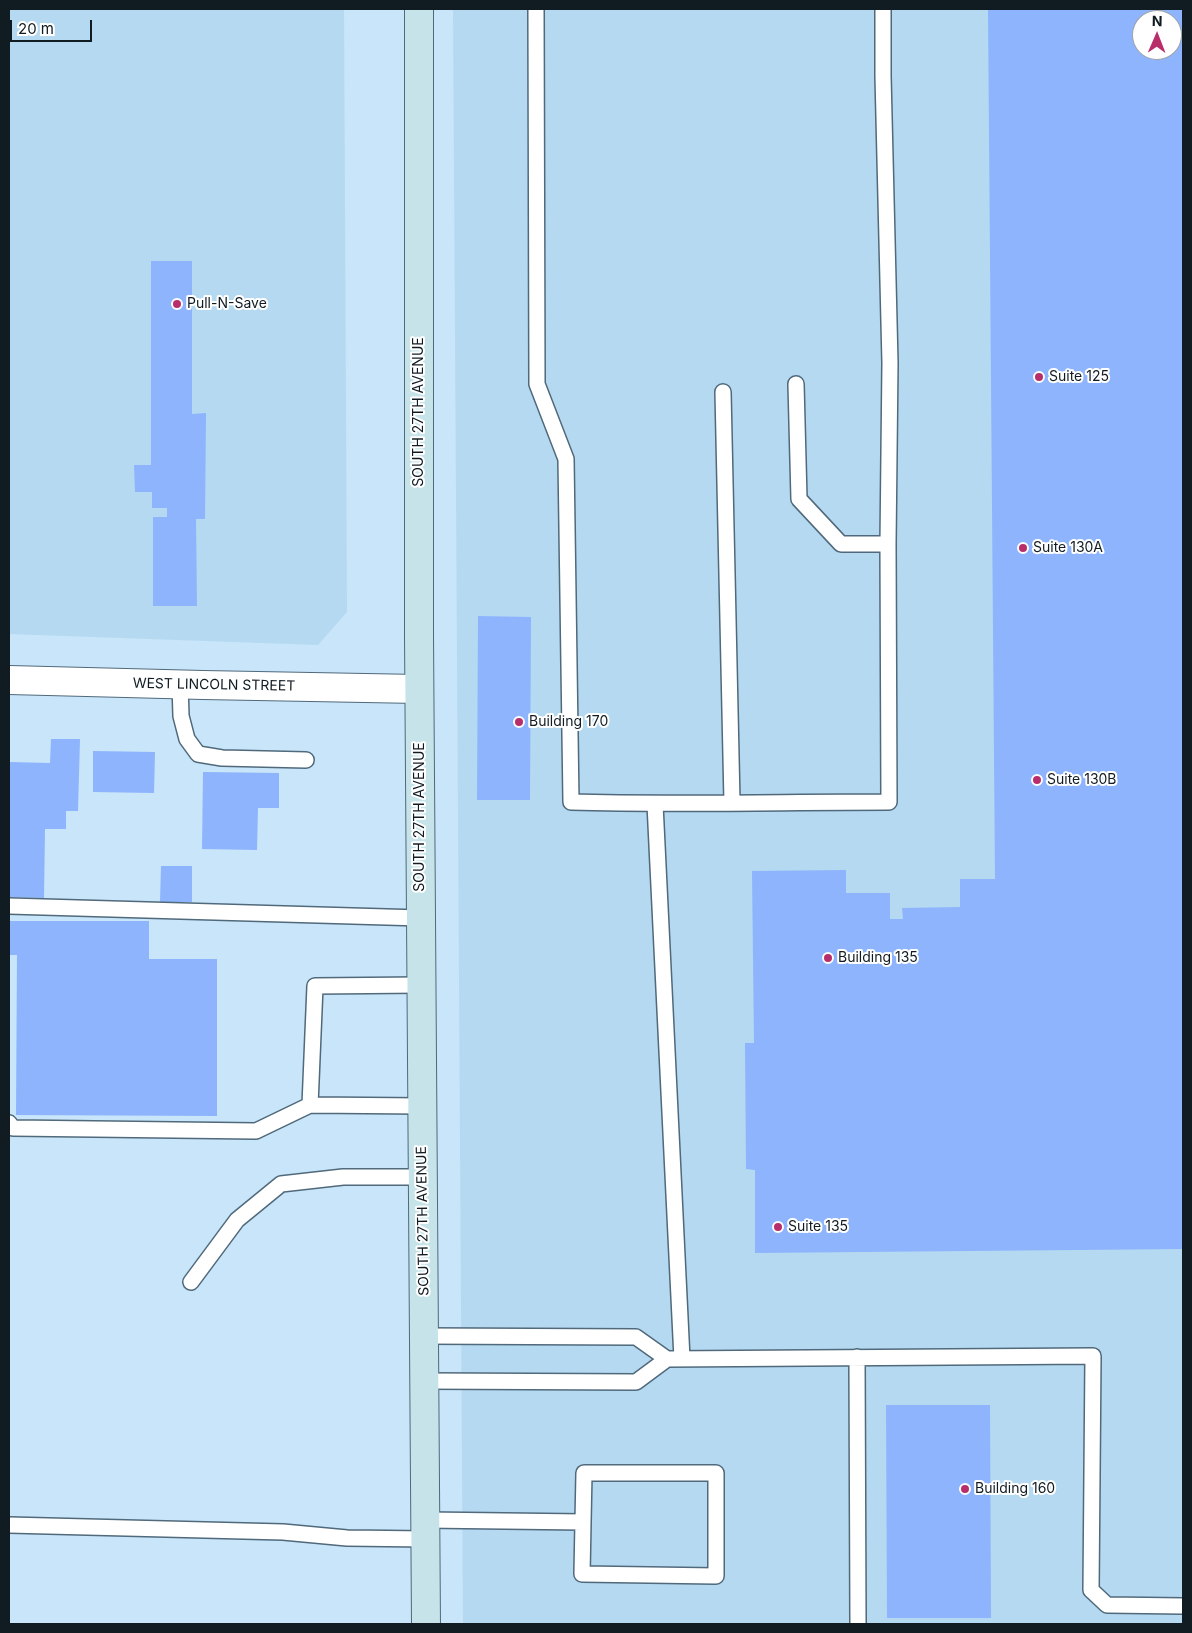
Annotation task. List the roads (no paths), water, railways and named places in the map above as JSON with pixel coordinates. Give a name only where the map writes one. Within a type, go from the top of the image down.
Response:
[{"type":"main road","name":"SOUTH 27TH AVENUE","points":[[419,9],[419,689],[426,1624]]},
{"type":"street","name":"WEST LINCOLN STREET","points":[[9,680],[419,689]]},
{"type":"lane","points":[[536,9],[538,384],[566,459],[571,802],[655,804],[889,802],[888,544],[890,363],[883,9]]},
{"type":"lane","points":[[796,384],[799,499],[841,544],[888,544]]},
{"type":"lane","points":[[723,392],[732,802]]},
{"type":"lane","points":[[180,684],[181,716],[187,739],[198,754],[222,758],[306,760]]},
{"type":"lane","points":[[655,804],[682,1359]]},
{"type":"lane","points":[[9,906],[421,918]]},
{"type":"lane","points":[[310,1105],[315,986],[421,985]]},
{"type":"lane","points":[[9,1122],[13,1128],[256,1131],[310,1105],[422,1106]]},
{"type":"lane","points":[[191,1282],[237,1220],[281,1184],[343,1178],[422,1178]]},
{"type":"lane","points":[[424,1336],[636,1337],[667,1359],[1093,1356],[1091,1590],[1107,1606],[1183,1606]]},
{"type":"lane","points":[[857,1357],[858,1624]]},
{"type":"lane","points":[[425,1381],[636,1382],[667,1359]]},
{"type":"lane","points":[[584,1473],[716,1473],[716,1576],[582,1574],[583,1522],[584,1473]]},
{"type":"lane","points":[[9,1525],[283,1532],[346,1538],[426,1530],[583,1522]]},
{"type":"place","name":"Pull-N-Save","points":[[177,304]]},
{"type":"place","name":"Suite 125","points":[[1039,377]]},
{"type":"place","name":"Suite 130A","points":[[1023,548]]},
{"type":"place","name":"Building 170","points":[[519,722]]},
{"type":"place","name":"Suite 130B","points":[[1037,780]]},
{"type":"place","name":"Building 135","points":[[828,958]]},
{"type":"place","name":"Suite 135","points":[[778,1227]]},
{"type":"place","name":"Building 160","points":[[965,1489]]}]
